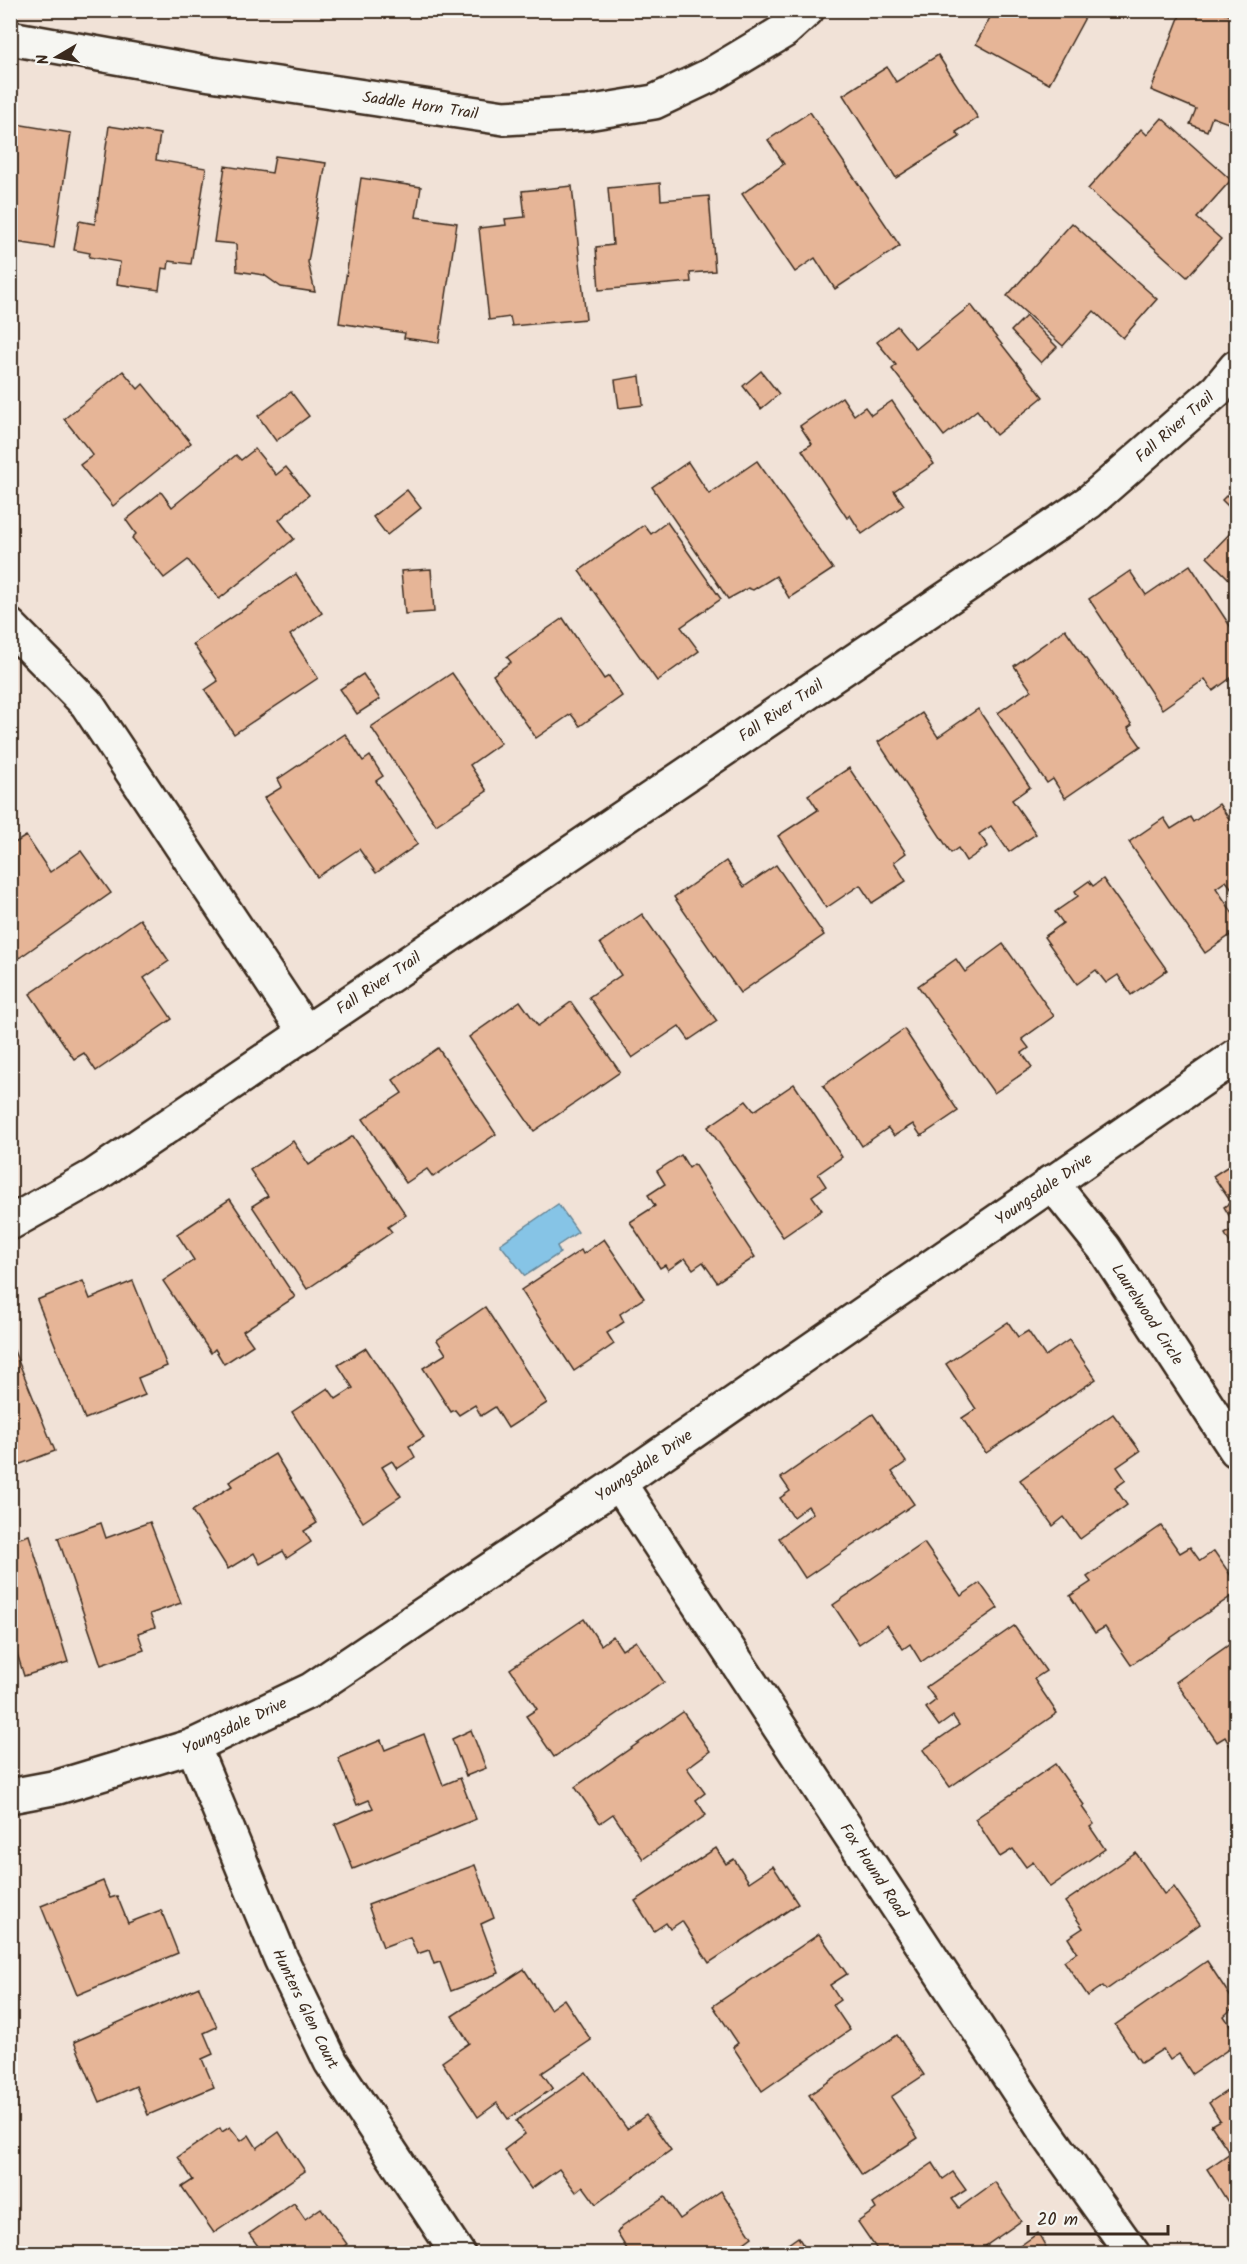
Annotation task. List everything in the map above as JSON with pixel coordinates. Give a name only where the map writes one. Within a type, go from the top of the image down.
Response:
[{"type":"street","name":"Saddle Horn Trail","points":[[10,38],[211,74],[504,118],[587,113],[654,102],[737,59],[784,31],[807,10]]},
{"type":"street","name":"Fall River Trail","points":[[10,1223],[94,1176],[1089,502],[1217,390],[1236,367]]},
{"type":"street","points":[[10,626],[87,704],[306,1033]]},
{"type":"street","name":"Youngsdale Drive","points":[[10,1796],[58,1787],[193,1746],[311,1690],[619,1483],[1236,1056]]},
{"type":"street","name":"Laurelwood Circle","points":[[1051,1182],[1104,1248],[1236,1450]]},
{"type":"street","name":"Fox Hound Road","points":[[619,1483],[671,1558],[1042,2127],[1133,2253]]},
{"type":"street","name":"Hunters Glen Court","points":[[193,1746],[280,1959],[331,2062],[458,2253]]},
{"type":"water","points":[[558,1204],[578,1232],[557,1246],[560,1253],[525,1276],[500,1244]]},
{"type":"building","points":[[994,10],[1089,10],[1049,84],[976,44]]},
{"type":"building","points":[[1182,10],[1217,10],[1236,18],[1236,126],[1212,117],[1207,131],[1190,124],[1196,109],[1151,90]]},
{"type":"building","points":[[938,55],[978,118],[956,132],[960,137],[896,178],[843,95],[887,67],[896,82]]},
{"type":"building","points":[[810,112],[900,246],[835,289],[815,258],[795,272],[742,194],[784,164],[768,140]]},
{"type":"building","points":[[1162,118],[1231,180],[1197,218],[1221,239],[1187,277],[1088,189],[1141,129],[1147,135]]},
{"type":"building","points":[[10,123],[71,133],[54,248],[10,241]]},
{"type":"building","points":[[109,126],[160,134],[156,160],[206,168],[191,264],[169,261],[168,269],[162,268],[159,290],[117,284],[120,262],[89,257],[90,253],[74,250],[79,221],[95,224]]},
{"type":"building","points":[[275,156],[326,163],[308,262],[315,292],[281,287],[264,275],[237,271],[236,244],[214,242],[225,166],[272,173]]},
{"type":"building","points":[[361,178],[421,187],[416,217],[457,223],[439,343],[404,338],[405,333],[339,323]]},
{"type":"building","points":[[660,183],[661,200],[709,196],[715,271],[690,273],[691,282],[599,290],[596,247],[613,245],[608,188]]},
{"type":"building","points":[[572,186],[586,319],[512,326],[510,317],[489,320],[479,228],[506,225],[505,219],[525,217],[522,191]]},
{"type":"building","points":[[1072,223],[1157,299],[1123,338],[1094,311],[1063,346],[1007,296]]},
{"type":"building","points":[[971,305],[1043,397],[996,435],[977,410],[944,436],[892,369],[896,365],[877,342],[897,326],[916,349]]},
{"type":"building","points":[[1026,316],[1057,347],[1041,363],[1011,331]]},
{"type":"building","points":[[123,371],[138,389],[143,384],[191,443],[113,506],[80,465],[93,455],[64,419]]},
{"type":"building","points":[[761,371],[779,394],[761,409],[743,386]]},
{"type":"building","points":[[640,376],[643,405],[619,408],[615,380]]},
{"type":"building","points":[[291,392],[309,416],[276,441],[258,416]]},
{"type":"building","points":[[842,397],[854,415],[865,407],[871,415],[892,401],[934,464],[894,491],[904,505],[862,534],[850,515],[847,518],[802,450],[812,444],[800,426]]},
{"type":"building","points":[[255,449],[276,475],[286,467],[309,495],[279,520],[294,539],[219,599],[188,560],[164,578],[132,538],[136,534],[126,520],[161,492],[172,507],[236,455],[241,460]]},
{"type":"building","points":[[757,461],[833,569],[789,598],[776,576],[753,590],[748,588],[728,599],[652,487],[688,462],[709,494]]},
{"type":"building","points":[[1236,486],[1236,514],[1222,500]]},
{"type":"building","points":[[407,490],[421,508],[387,535],[373,517]]},
{"type":"building","points":[[667,522],[721,599],[681,627],[699,651],[657,681],[579,571],[644,525],[651,534]]},
{"type":"building","points":[[1236,527],[1236,586],[1207,557]]},
{"type":"building","points":[[1190,565],[1236,635],[1236,674],[1213,691],[1205,679],[1162,709],[1089,599],[1130,571],[1146,595]]},
{"type":"building","points":[[431,569],[434,612],[405,614],[401,571]]},
{"type":"building","points":[[296,574],[322,613],[290,635],[318,678],[234,734],[205,690],[218,681],[193,644]]},
{"type":"building","points":[[563,618],[604,679],[609,676],[622,696],[580,726],[571,714],[536,738],[493,675],[511,662],[507,657]]},
{"type":"building","points":[[1065,629],[1132,725],[1128,728],[1141,746],[1065,798],[1053,779],[1047,783],[998,713],[1031,690],[1014,666]]},
{"type":"building","points":[[452,673],[501,743],[470,765],[487,791],[436,825],[371,727]]},
{"type":"building","points":[[363,674],[380,699],[357,714],[340,689]]},
{"type":"building","points":[[978,709],[1030,787],[1012,800],[1036,834],[1009,852],[991,826],[979,834],[988,846],[966,861],[958,848],[951,853],[878,742],[922,713],[938,737]]},
{"type":"building","points":[[345,734],[363,761],[370,756],[383,776],[376,781],[418,844],[376,873],[359,849],[317,877],[264,798],[282,787],[278,779]]},
{"type":"building","points":[[849,768],[906,853],[894,862],[906,881],[872,903],[860,885],[826,908],[778,836],[818,810],[808,795]]},
{"type":"building","points":[[1219,804],[1236,829],[1236,894],[1226,881],[1216,888],[1236,918],[1236,931],[1205,953],[1129,842],[1164,818],[1171,829],[1190,817],[1193,822]]},
{"type":"building","points":[[26,836],[50,872],[81,851],[111,893],[19,958],[10,945],[10,846]]},
{"type":"building","points":[[726,861],[744,887],[776,865],[824,935],[740,993],[674,897]]},
{"type":"building","points":[[1103,879],[1167,970],[1131,995],[1118,975],[1106,983],[1096,970],[1077,984],[1044,937],[1063,923],[1055,912],[1078,896],[1075,891],[1089,881],[1093,886]]},
{"type":"building","points":[[642,914],[717,1021],[689,1040],[679,1026],[632,1058],[589,997],[621,975],[600,943]]},
{"type":"building","points":[[140,919],[169,961],[144,978],[172,1019],[96,1071],[84,1053],[74,1059],[30,994]]},
{"type":"building","points":[[1003,944],[1054,1016],[1022,1039],[1029,1048],[1022,1053],[1032,1067],[994,1093],[918,986],[956,959],[965,972]]},
{"type":"building","points":[[520,1001],[538,1026],[571,1002],[620,1072],[534,1131],[469,1037]]},
{"type":"building","points":[[904,1029],[958,1111],[921,1136],[913,1124],[894,1136],[888,1128],[862,1146],[823,1086]]},
{"type":"building","points":[[438,1048],[496,1134],[433,1177],[427,1169],[406,1183],[363,1119],[402,1093],[393,1080]]},
{"type":"building","points":[[794,1084],[842,1157],[818,1174],[826,1186],[812,1196],[822,1210],[783,1237],[708,1127],[746,1101],[754,1111]]},
{"type":"building","points":[[353,1136],[406,1215],[388,1227],[392,1232],[307,1289],[252,1206],[268,1196],[250,1170],[293,1141],[309,1165]]},
{"type":"building","points":[[681,1155],[689,1168],[694,1164],[755,1257],[717,1282],[703,1262],[693,1269],[685,1258],[668,1270],[665,1265],[660,1268],[630,1222],[655,1206],[648,1195],[665,1184],[657,1171]]},
{"type":"building","points":[[1236,1161],[1236,1227],[1224,1207],[1231,1202],[1213,1176]]},
{"type":"building","points":[[230,1199],[295,1297],[243,1331],[253,1345],[224,1364],[215,1349],[211,1353],[163,1281],[194,1260],[177,1234]]},
{"type":"building","points":[[1236,1227],[1236,1254],[1225,1234]]},
{"type":"building","points":[[604,1239],[644,1298],[620,1314],[624,1322],[607,1333],[614,1344],[574,1371],[521,1290],[581,1250],[583,1254]]},
{"type":"building","points":[[83,1281],[90,1299],[133,1281],[167,1366],[138,1378],[145,1395],[85,1419],[37,1300]]},
{"type":"building","points":[[485,1307],[547,1403],[508,1428],[495,1407],[481,1416],[475,1405],[459,1415],[455,1410],[451,1412],[423,1368],[446,1354],[437,1340]]},
{"type":"building","points":[[1008,1322],[1018,1337],[1028,1331],[1045,1356],[1069,1340],[1096,1379],[986,1453],[962,1418],[976,1409],[946,1364]]},
{"type":"building","points":[[10,1341],[55,1451],[10,1468]]},
{"type":"building","points":[[366,1348],[424,1437],[409,1446],[415,1457],[397,1469],[392,1461],[382,1467],[401,1496],[363,1522],[292,1412],[328,1388],[336,1399],[353,1388],[338,1365]]},
{"type":"building","points":[[873,1414],[906,1462],[892,1472],[914,1504],[805,1578],[779,1538],[813,1513],[808,1506],[793,1517],[780,1498],[790,1491],[781,1478]]},
{"type":"building","points":[[1113,1414],[1140,1451],[1117,1467],[1126,1480],[1115,1488],[1127,1505],[1080,1539],[1064,1517],[1053,1526],[1020,1480]]},
{"type":"building","points":[[275,1454],[317,1523],[304,1531],[311,1542],[287,1558],[283,1551],[260,1564],[254,1553],[228,1569],[192,1511],[232,1486],[229,1482]]},
{"type":"building","points":[[150,1522],[181,1603],[150,1614],[155,1627],[138,1633],[144,1650],[101,1665],[58,1538],[101,1523],[106,1538]]},
{"type":"building","points":[[1161,1526],[1180,1553],[1190,1547],[1200,1561],[1214,1551],[1236,1583],[1236,1593],[1131,1665],[1105,1627],[1095,1633],[1070,1596],[1091,1582],[1087,1577]]},
{"type":"building","points":[[29,1535],[68,1662],[24,1676],[16,1650],[10,1652],[10,1541]]},
{"type":"building","points":[[924,1543],[961,1596],[980,1583],[998,1608],[921,1662],[910,1644],[903,1649],[887,1625],[859,1644],[833,1605]]},
{"type":"building","points":[[584,1619],[601,1645],[613,1636],[622,1650],[636,1641],[664,1682],[554,1757],[526,1716],[537,1709],[510,1669]]},
{"type":"building","points":[[1014,1626],[1046,1671],[1034,1679],[1057,1713],[950,1787],[923,1750],[959,1725],[953,1716],[939,1726],[926,1708],[936,1700],[926,1687]]},
{"type":"building","points":[[1236,1640],[1236,1755],[1225,1737],[1217,1742],[1176,1682]]},
{"type":"building","points":[[683,1712],[710,1751],[687,1768],[705,1793],[696,1800],[706,1815],[643,1859],[613,1814],[600,1823],[575,1787]]},
{"type":"building","points":[[471,1730],[486,1768],[466,1776],[452,1739]]},
{"type":"building","points":[[424,1734],[443,1785],[460,1778],[476,1819],[353,1869],[335,1824],[373,1808],[369,1800],[357,1805],[338,1758],[381,1740],[385,1750]]},
{"type":"building","points":[[1055,1764],[1084,1805],[1082,1807],[1094,1824],[1090,1827],[1105,1849],[1050,1887],[1033,1862],[1026,1867],[1013,1849],[1000,1857],[975,1819]]},
{"type":"building","points":[[716,1848],[726,1864],[734,1859],[749,1882],[773,1866],[798,1904],[709,1963],[682,1921],[670,1929],[666,1923],[654,1931],[635,1901]]},
{"type":"building","points":[[1136,1853],[1164,1894],[1174,1887],[1200,1924],[1106,1990],[1103,1986],[1088,1996],[1064,1961],[1077,1952],[1068,1938],[1083,1928],[1065,1902]]},
{"type":"building","points":[[475,1865],[494,1918],[481,1924],[499,1973],[451,1991],[440,1962],[434,1964],[429,1950],[417,1954],[410,1937],[383,1947],[368,1905]]},
{"type":"building","points":[[103,1881],[110,1898],[117,1896],[128,1923],[161,1910],[178,1953],[77,1995],[41,1906]]},
{"type":"building","points":[[819,1934],[847,1974],[830,1985],[840,2000],[833,2005],[850,2030],[762,2091],[733,2047],[738,2043],[713,2006]]},
{"type":"building","points":[[1207,1961],[1236,2005],[1224,2016],[1236,2034],[1236,2044],[1192,2074],[1179,2054],[1170,2060],[1163,2049],[1141,2063],[1115,2025]]},
{"type":"building","points":[[524,1969],[550,2009],[564,1999],[591,2040],[542,2073],[553,2088],[508,2119],[497,2103],[478,2117],[442,2062],[469,2043],[452,2016]]},
{"type":"building","points":[[199,1987],[217,2027],[204,2033],[213,2054],[202,2059],[214,2087],[148,2115],[136,2086],[100,2102],[74,2042]]},
{"type":"building","points":[[897,2035],[924,2075],[891,2097],[918,2138],[862,2175],[809,2095]]},
{"type":"building","points":[[586,2072],[627,2129],[646,2115],[671,2150],[596,2204],[583,2186],[576,2192],[559,2169],[531,2189],[504,2150],[525,2134],[516,2121]]},
{"type":"building","points":[[1236,2085],[1236,2203],[1231,2207],[1207,2169],[1230,2153],[1211,2125],[1220,2120],[1209,2103]]},
{"type":"building","points":[[230,2127],[241,2141],[249,2135],[257,2148],[279,2132],[305,2171],[214,2233],[182,2187],[193,2180],[178,2157],[220,2128],[222,2132]]},
{"type":"building","points":[[933,2163],[943,2179],[953,2172],[966,2190],[952,2199],[959,2208],[995,2182],[1021,2221],[974,2254],[880,2254],[858,2222],[876,2209],[873,2204]]},
{"type":"building","points":[[721,2191],[752,2237],[729,2254],[621,2254],[627,2249],[617,2233],[622,2226],[665,2197],[680,2219]]},
{"type":"building","points":[[294,2203],[305,2219],[321,2208],[347,2244],[333,2254],[255,2254],[261,2250],[249,2234]]},
{"type":"building","points":[[1038,2233],[1050,2254],[1009,2254]]},
{"type":"building","points":[[798,2237],[809,2254],[774,2254]]}]
